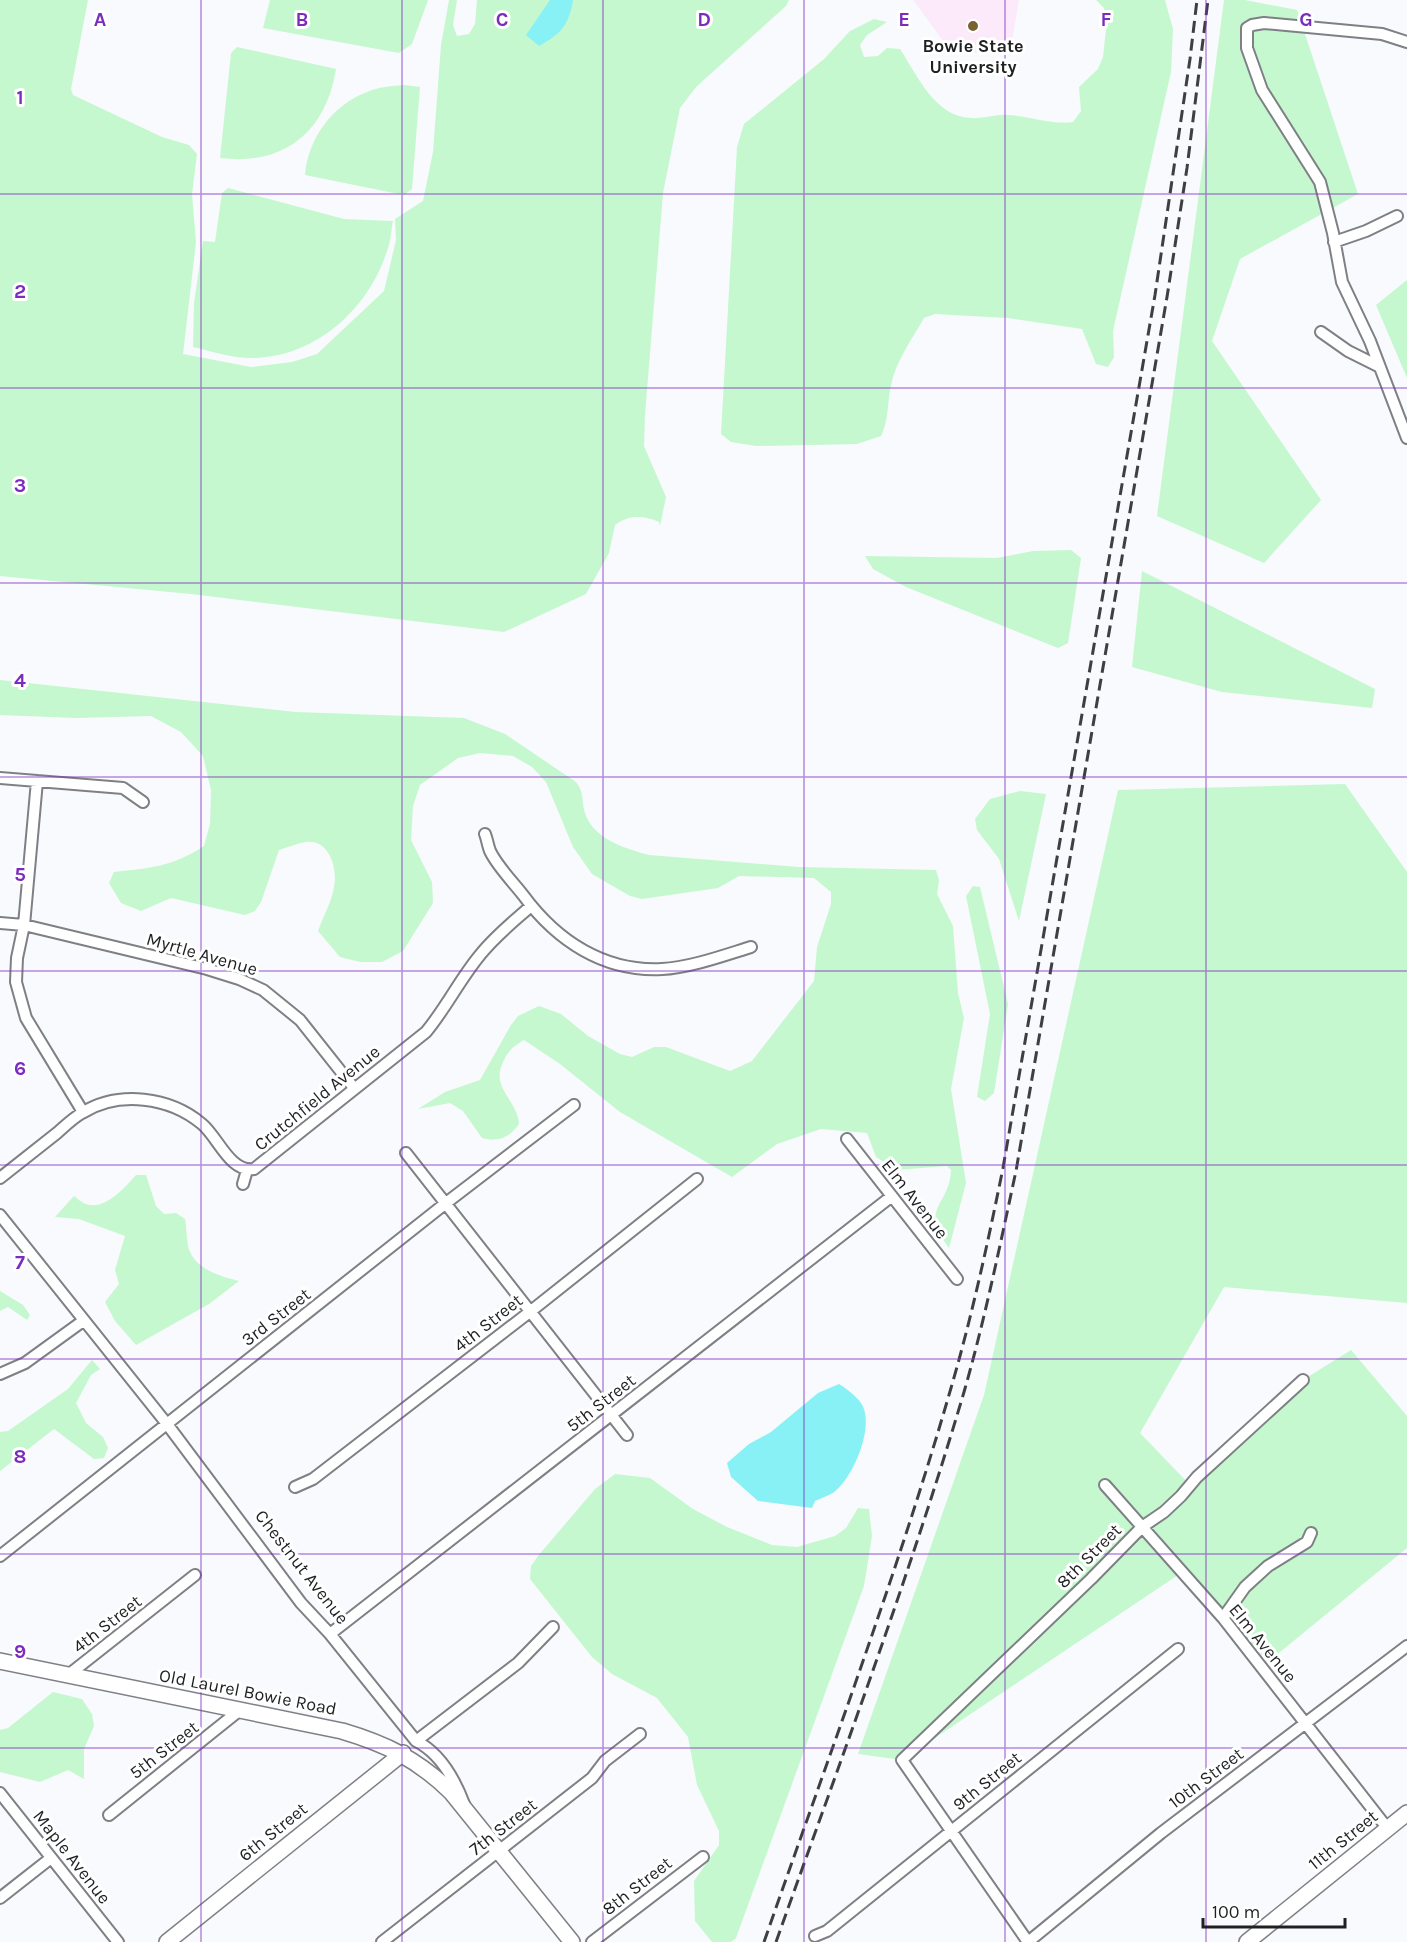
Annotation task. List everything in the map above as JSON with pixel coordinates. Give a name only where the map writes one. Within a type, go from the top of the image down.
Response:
[{"type":"street","points":[[1407,42],[1382,34],[1264,23],[1247,28],[1247,48],[1262,90],[1320,182],[1330,219],[1342,282],[1380,367],[1407,438]]},
{"type":"street","points":[[1334,242],[1366,231],[1397,216]]},
{"type":"street","points":[[1321,332],[1348,351],[1380,367]]},
{"type":"street","points":[[0,778],[123,788],[143,802]]},
{"type":"street","points":[[37,782],[24,925],[17,958],[16,982],[30,1025],[83,1112]]},
{"type":"street","points":[[485,834],[490,851],[531,906],[570,944],[593,957],[620,966],[664,969],[751,947]]},
{"type":"street","name":"Crutchfield Avenue","points":[[0,1178],[83,1112],[113,1101],[133,1099],[152,1100],[174,1106],[204,1126],[230,1158],[247,1170],[254,1168],[426,1032],[443,1012],[478,957],[493,939],[531,906]]},
{"type":"street","name":"Myrtle Avenue","points":[[0,923],[24,925],[207,969],[239,979],[263,990],[300,1020],[354,1088]]},
{"type":"street","name":"3rd Street","points":[[0,1556],[574,1105]]},
{"type":"street","name":"Elm Avenue","points":[[847,1139],[957,1279]]},
{"type":"street","points":[[406,1153],[627,1435]]},
{"type":"street","points":[[243,1184],[247,1170]]},
{"type":"street","name":"4th Street","points":[[295,1487],[313,1479],[531,1311],[697,1179]]},
{"type":"street","name":"5th Street","points":[[330,1634],[892,1197]]},
{"type":"street","name":"Chestnut Avenue","points":[[0,1215],[167,1424],[301,1603],[330,1634],[416,1741],[427,1747],[456,1782],[466,1809],[572,1942]]},
{"type":"street","points":[[0,1374],[25,1363],[83,1321]]},
{"type":"street","name":"8th Street","points":[[951,1831],[902,1760],[1142,1527],[1164,1512],[1197,1477],[1303,1380]]},
{"type":"street","name":"Elm Avenue","points":[[1105,1485],[1223,1618],[1388,1829]]},
{"type":"street","points":[[1223,1618],[1245,1587],[1268,1566],[1307,1542],[1311,1533]]},
{"type":"street","name":"4th Street","points":[[67,1676],[195,1575]]},
{"type":"street","points":[[416,1741],[518,1663],[553,1627]]},
{"type":"street","name":"10th Street","points":[[1028,1942],[1161,1833],[1407,1646]]},
{"type":"street","name":"9th Street","points":[[814,1936],[827,1930],[1178,1649]]},
{"type":"street","name":"Old Laurel Bowie Road","points":[[0,1661],[342,1731],[372,1740],[403,1754],[436,1777],[466,1809]]},
{"type":"street","name":"5th Street","points":[[109,1815],[240,1710]]},
{"type":"street","name":"7th Street","points":[[382,1942],[592,1778],[605,1761],[640,1734]]},
{"type":"street","name":"6th Street","points":[[167,1942],[403,1754]]},
{"type":"street","name":"Maple Avenue","points":[[0,1793],[118,1942]]},
{"type":"street","name":"11th Street","points":[[1247,1942],[1407,1813]]},
{"type":"street","points":[[951,1831],[1028,1942]]},
{"type":"street","name":"8th Street","points":[[592,1942],[703,1857]]},
{"type":"street","points":[[0,1898],[51,1858]]},
{"type":"shaded area","name":"Bowie State University","points":[[913,0],[1019,0],[1010,53],[952,53]]},
{"type":"green space","points":[[0,0],[88,0],[71,89],[73,95],[162,137],[189,145],[197,154],[192,194],[196,242],[183,354],[251,367],[292,362],[317,354],[384,291],[396,240],[395,219],[423,201],[433,152],[441,45],[449,0],[457,0],[453,25],[457,36],[469,34],[475,24],[477,0],[789,0],[786,6],[696,87],[680,108],[663,193],[645,415],[644,446],[666,497],[660,526],[659,522],[641,517],[625,519],[615,525],[609,553],[586,594],[504,632],[191,594],[0,576]]},
{"type":"green space","points":[[270,0],[428,0],[412,44],[399,53],[263,28]]},
{"type":"green space","points":[[1096,0],[1165,0],[1173,29],[1171,72],[1113,331],[1114,357],[1108,367],[1096,364],[1082,329],[1008,318],[935,314],[924,318],[897,367],[881,436],[857,444],[756,446],[731,442],[721,434],[737,147],[744,124],[824,59],[850,31],[874,19],[887,22],[867,35],[860,45],[864,57],[878,56],[887,48],[900,49],[928,93],[937,103],[958,116],[980,118],[1008,115],[1073,122],[1081,111],[1079,87],[1098,69],[1103,57],[1107,20],[1104,8]]},
{"type":"green space","points":[[1224,0],[1245,0],[1297,10],[1358,194],[1240,259],[1212,341],[1321,500],[1264,563],[1157,516]]},
{"type":"green space","points":[[237,47],[336,69],[323,111],[312,127],[282,150],[243,159],[220,158],[231,53]]},
{"type":"green space","points":[[404,85],[420,87],[412,189],[404,195],[305,175],[311,149],[317,136],[333,114],[343,105],[367,92]]},
{"type":"green space","points":[[228,188],[344,219],[393,221],[388,248],[369,290],[339,324],[301,348],[279,355],[248,358],[193,347],[194,303],[203,241],[215,242],[222,193]]},
{"type":"green space","points":[[1407,280],[1407,378],[1376,305]]},
{"type":"green space","points":[[1071,550],[1081,558],[1068,643],[1058,648],[906,587],[873,569],[865,556],[997,558],[1033,551]]},
{"type":"green space","points":[[1142,571],[1375,689],[1372,708],[1222,692],[1132,667]]},
{"type":"green space","points":[[0,680],[296,712],[464,718],[505,734],[576,782],[582,794],[585,813],[595,830],[611,842],[630,850],[649,855],[799,867],[936,870],[939,880],[937,894],[953,926],[958,993],[964,1018],[951,1089],[966,1183],[949,1248],[936,1224],[938,1207],[949,1182],[951,1170],[947,1166],[896,1170],[876,1157],[867,1133],[821,1129],[777,1144],[732,1177],[620,1112],[560,1064],[524,1040],[510,1051],[500,1070],[502,1086],[514,1107],[519,1124],[507,1136],[498,1139],[482,1138],[463,1111],[450,1103],[418,1109],[445,1092],[480,1080],[518,1016],[539,1006],[561,1014],[588,1036],[620,1054],[632,1057],[654,1047],[666,1047],[730,1071],[752,1061],[814,981],[817,947],[831,904],[831,892],[814,878],[739,876],[718,888],[642,899],[630,896],[592,874],[573,847],[546,782],[532,767],[513,756],[480,753],[458,758],[420,785],[413,806],[411,840],[432,882],[433,903],[403,951],[382,962],[360,962],[340,957],[318,931],[333,892],[335,872],[326,850],[314,842],[279,850],[261,902],[255,911],[245,915],[171,898],[141,911],[121,903],[109,883],[114,872],[150,868],[171,862],[204,846],[210,824],[211,790],[203,756],[181,732],[151,716],[76,718],[0,715]]},
{"type":"green space","points":[[1345,784],[1407,872],[1407,1303],[1224,1287],[1140,1433],[1190,1485],[1303,1380],[1351,1350],[1407,1416],[1407,1548],[1268,1662],[1187,1569],[902,1760],[858,1754],[984,1395],[1118,790]]},
{"type":"green space","points":[[1020,791],[1046,794],[1019,921],[999,859],[977,830],[975,819],[990,799]]},
{"type":"green space","points":[[973,886],[980,887],[1008,1004],[994,1093],[985,1101],[977,1097],[990,1014],[966,896]]},
{"type":"green space","points":[[136,1175],[146,1175],[156,1206],[164,1214],[176,1213],[185,1219],[190,1252],[199,1264],[218,1275],[239,1281],[209,1304],[136,1345],[115,1321],[105,1302],[119,1284],[115,1270],[125,1236],[79,1219],[55,1217],[74,1196],[84,1203],[100,1204],[114,1197]]},
{"type":"green space","points":[[0,1291],[23,1305],[30,1315],[27,1320],[8,1307],[0,1311]]},
{"type":"green space","points":[[92,1360],[100,1369],[91,1375],[76,1403],[86,1423],[103,1437],[108,1448],[104,1458],[94,1459],[54,1429],[0,1471],[0,1432],[8,1431],[68,1389]]},
{"type":"green space","points":[[615,1474],[650,1478],[693,1509],[727,1527],[772,1545],[797,1547],[835,1536],[846,1528],[858,1508],[869,1509],[872,1536],[864,1586],[736,1938],[731,1942],[712,1942],[695,1921],[694,1881],[719,1845],[719,1831],[697,1785],[688,1737],[657,1698],[612,1674],[592,1657],[530,1579],[531,1566],[538,1556],[595,1489]]},
{"type":"green space","points":[[53,1692],[82,1699],[92,1714],[94,1726],[84,1749],[84,1779],[68,1770],[40,1782],[0,1772],[0,1730],[8,1728]]},
{"type":"water","points":[[550,0],[573,0],[563,28],[539,46],[526,35]]},
{"type":"water","points":[[839,1384],[861,1403],[866,1424],[855,1464],[841,1486],[833,1493],[815,1501],[812,1508],[758,1501],[731,1477],[727,1463],[749,1444],[771,1432],[818,1393]]},
{"type":"railway","points":[[764,1942],[908,1528],[959,1361],[973,1306],[1003,1168],[1155,295],[1197,0]]},
{"type":"railway","points":[[776,1942],[921,1531],[964,1392],[998,1254],[1016,1171],[1167,297],[1187,168],[1208,0]]},
{"type":"place","name":"Bowie State University","points":[[973,26]]}]
